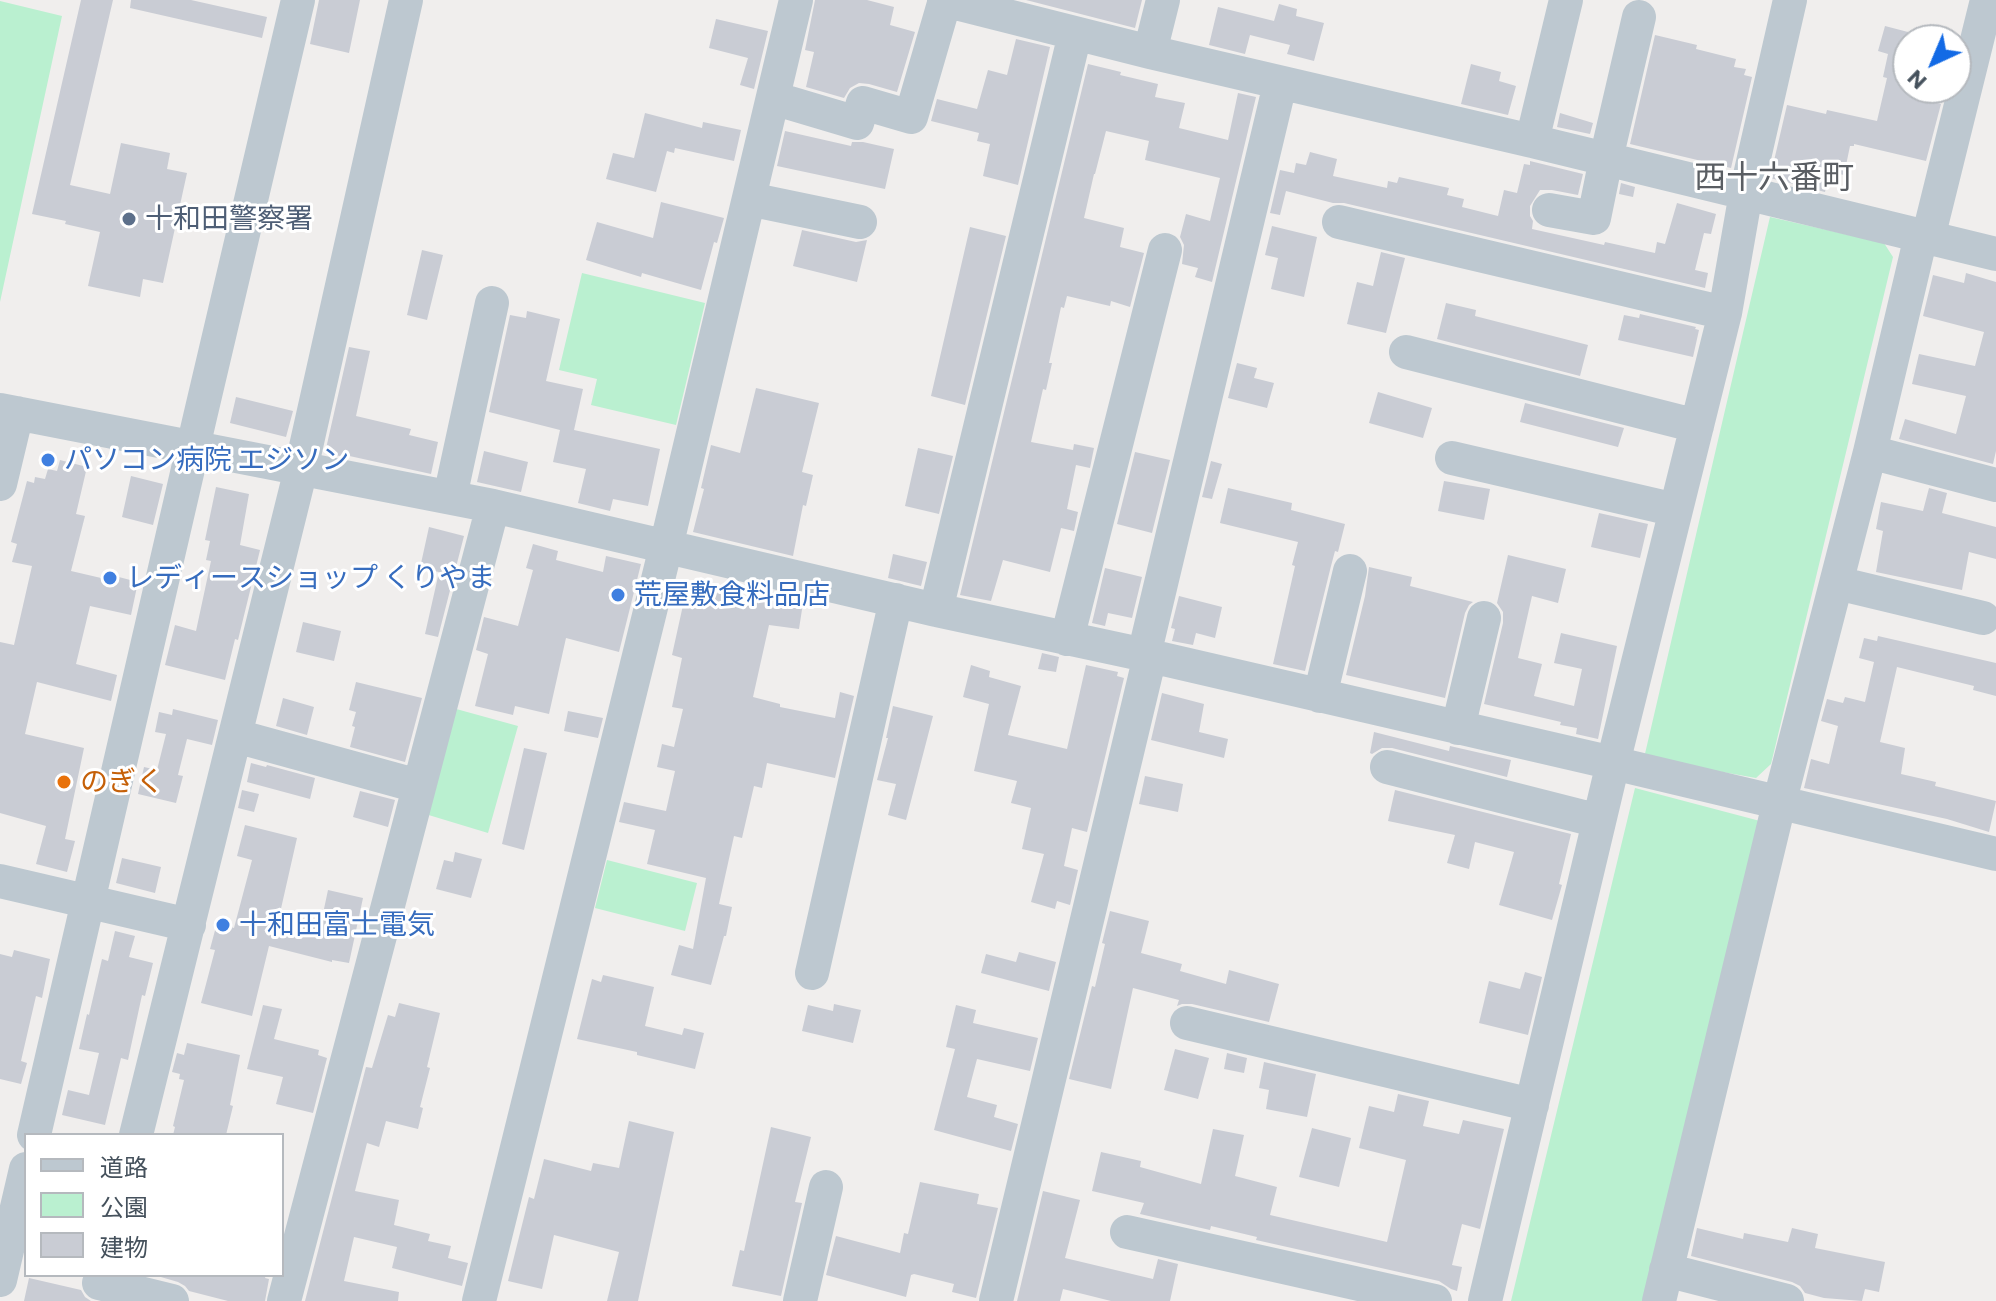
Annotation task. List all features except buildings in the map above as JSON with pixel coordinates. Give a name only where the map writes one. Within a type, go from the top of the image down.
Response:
[{"type":"street","points":[[34,1133],[298,0]]},
{"type":"street","points":[[137,1133],[301,469],[406,0]]},
{"type":"street","points":[[479,1301],[666,547],[796,0]]},
{"type":"street","points":[[773,98],[857,123],[863,103],[911,117],[944,0],[1280,84],[1532,141],[1996,254]]},
{"type":"street","points":[[1150,52],[1163,0]]},
{"type":"street","points":[[1532,141],[1566,0]]},
{"type":"street","points":[[1485,1301],[1613,763],[1725,313],[1746,193],[1790,0]]},
{"type":"street","points":[[1787,1301],[1662,1285],[1779,804],[1987,0]]},
{"type":"street","points":[[1549,210],[1594,218],[1639,17]]},
{"type":"street","points":[[936,610],[1075,34]]},
{"type":"street","points":[[996,1301],[1280,84]]},
{"type":"street","points":[[749,199],[860,222]]},
{"type":"street","points":[[1339,222],[1725,313]]},
{"type":"street","points":[[1067,639],[1165,250]]},
{"type":"street","points":[[450,497],[492,303]]},
{"type":"street","points":[[1406,352],[1697,426]]},
{"type":"street","points":[[0,484],[8,411],[493,506],[1996,854]]},
{"type":"street","points":[[1870,452],[1996,485]]},
{"type":"street","points":[[1452,458],[1676,510]]},
{"type":"street","points":[[284,1301],[493,506]]},
{"type":"street","points":[[1320,696],[1350,571]]},
{"type":"street","points":[[1837,583],[1983,618]]},
{"type":"street","points":[[812,973],[896,600]]},
{"type":"street","points":[[1458,728],[1484,618]]},
{"type":"street","points":[[236,736],[418,786]]},
{"type":"street","points":[[1387,767],[1599,821]]},
{"type":"street","points":[[0,881],[189,925]]},
{"type":"street","points":[[1187,1023],[1532,1105]]},
{"type":"street","points":[[0,1280],[24,1178]]},
{"type":"street","points":[[800,1301],[826,1187]]},
{"type":"street","points":[[1127,1232],[1435,1301]]},
{"type":"street","points":[[99,1286],[172,1301]]},
{"type":"green space","points":[[0,1],[62,16],[0,302]]},
{"type":"green space","points":[[1770,217],[1884,243],[1893,257],[1771,764],[1756,778],[1644,758]]},
{"type":"green space","points":[[582,273],[705,303],[676,425],[591,405],[597,379],[559,370]]},
{"type":"green space","points":[[449,707],[518,726],[488,833],[422,813]]},
{"type":"green space","points":[[1635,788],[1760,821],[1647,1301],[1511,1301]]},
{"type":"green space","points":[[607,860],[697,883],[685,931],[595,908]]},
{"type":"place","name":"十和田警察署","points":[[129,219]]},
{"type":"place","name":"パソコン病院 エジソン","points":[[48,460]]},
{"type":"place","name":"レディースショップ くりやま","points":[[110,578]]},
{"type":"place","name":"荒屋敷食料品店","points":[[618,595]]},
{"type":"place","name":"のぎく","points":[[64,782]]},
{"type":"place","name":"十和田富士電気","points":[[223,925]]},
{"type":"district","name":"西十六番町","points":[[1774,177]]}]
